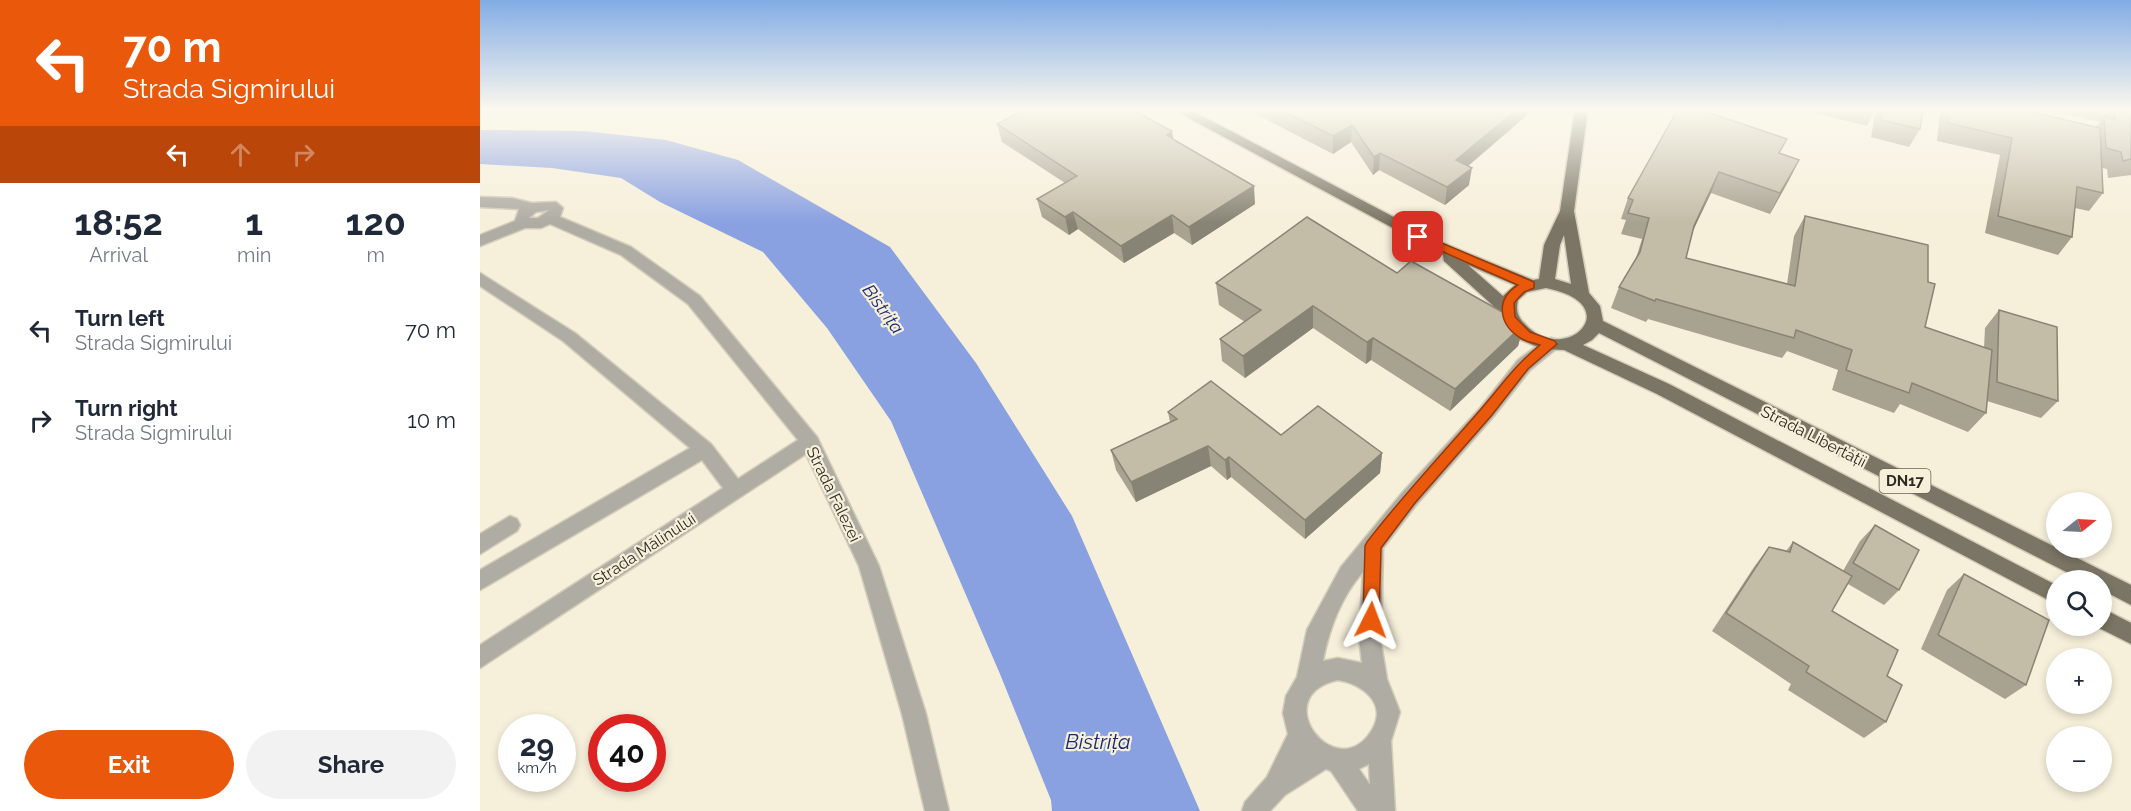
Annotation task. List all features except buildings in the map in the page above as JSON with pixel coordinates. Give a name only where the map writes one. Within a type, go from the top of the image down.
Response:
[{"type":"main road","points":[[1248,147],[1438,247],[1538,284],[1558,285],[1581,295]]},
{"type":"main road","points":[[1567,211],[1581,295],[1595,314],[1595,324],[1585,337],[1558,344],[1525,335],[1515,328],[1509,319],[1507,309],[1513,294],[1538,284],[1567,211],[1577,147]]},
{"type":"main road","points":[[1438,247],[1507,309]]},
{"type":"main road","name":"Strada Libertății","points":[[1595,324],[2131,595]]},
{"type":"main road","name":"Strada Libertății","points":[[1558,344],[1663,389],[2046,590]]},
{"type":"main road","points":[[2112,624],[2131,634]]},
{"type":"street","points":[[480,202],[512,203],[526,217],[482,240]]},
{"type":"street","name":"Strada Falezei","points":[[526,217],[541,223],[550,218],[626,251],[694,300],[810,442],[869,566],[914,714],[937,811]]},
{"type":"street","points":[[480,278],[569,337],[704,449],[735,489]]},
{"type":"street","points":[[1524,365],[1525,335]]},
{"type":"street","points":[[1308,680],[1321,672],[1335,668],[1351,669],[1366,675],[1377,685],[1385,698],[1389,714],[1380,742],[1368,753],[1354,759],[1330,758],[1310,748],[1300,735],[1295,721],[1295,706],[1308,680],[1318,630],[1348,574],[1409,499],[1487,412],[1524,365],[1558,344]]},
{"type":"street","name":"Strada Mălinului","points":[[480,657],[810,442]]},
{"type":"street","points":[[480,581],[704,449]]},
{"type":"street","points":[[480,545],[510,525]]},
{"type":"street","points":[[1373,546],[1370,640],[1377,685]]},
{"type":"street","points":[[1265,799],[1300,735]]},
{"type":"street","points":[[1380,742],[1383,811]]},
{"type":"street","points":[[1265,799],[1330,758]]},
{"type":"street","points":[[1330,758],[1373,811]]},
{"type":"water","name":"Bistrița","points":[[480,147],[691,147],[738,160],[890,247],[976,363],[1072,516],[1200,811],[1052,811],[1051,800],[1000,674],[891,421],[827,328],[763,252],[660,202],[621,178],[552,168],[480,164]]},
{"type":"route","points":[[1371,620],[1373,546],[1409,499],[1487,412],[1524,365],[1551,344],[1525,335],[1515,328],[1509,319],[1508,302],[1513,294],[1530,285],[1418,237]]}]
